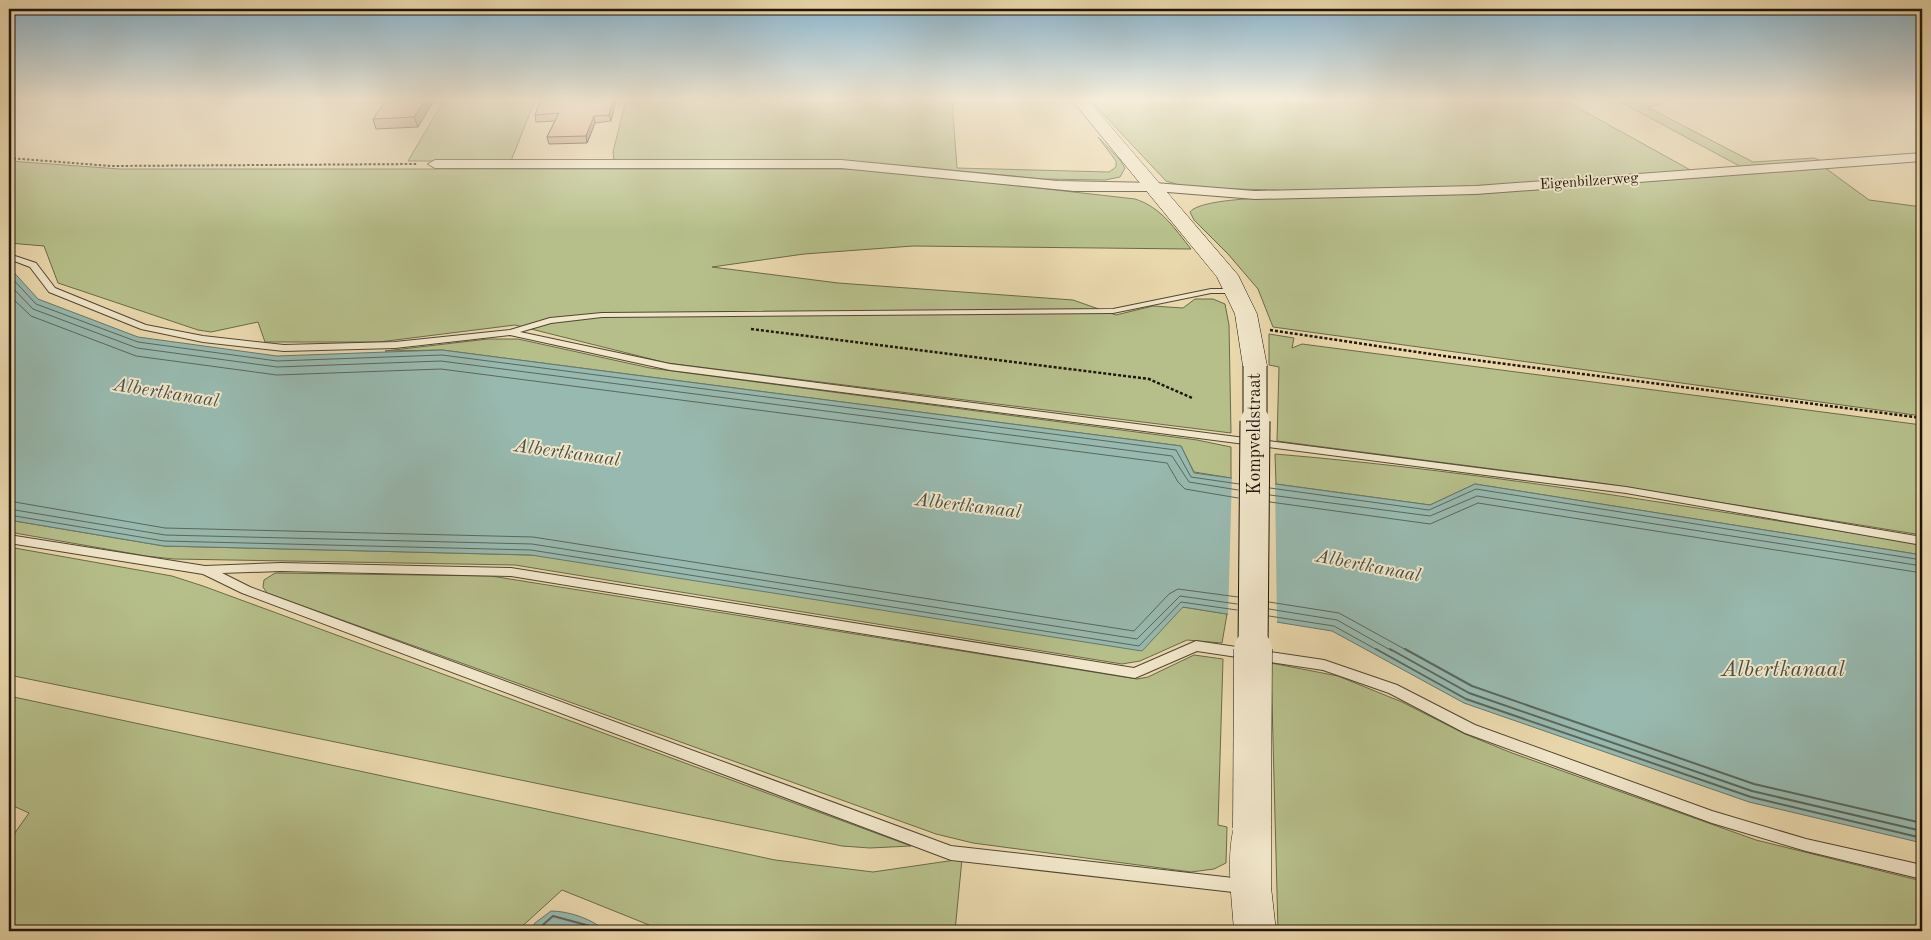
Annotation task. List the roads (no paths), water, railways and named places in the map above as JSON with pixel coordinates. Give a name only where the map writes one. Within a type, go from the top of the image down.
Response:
[{"type":"street","name":"Kompveldstraat","points":[[1118,144],[1214,257],[1236,291],[1249,328],[1255,366],[1251,887],[1256,931]]},
{"type":"street","name":"Eigenbilzerweg","points":[[435,164],[841,164],[1213,199],[1256,195],[1476,190],[1922,158]]},
{"type":"lane","points":[[9,256],[34,265],[52,290],[144,327],[203,339],[284,348],[395,345],[510,332],[550,321],[602,315],[1113,311],[1211,291],[1236,291]]},
{"type":"lane","points":[[510,332],[670,367],[1626,490],[1922,541]]},
{"type":"lane","points":[[9,539],[205,570],[281,567],[511,572],[1134,673],[1196,646],[1324,665],[1393,689],[1470,729],[1712,817],[1806,845],[1922,872]]},
{"type":"lane","points":[[205,570],[255,593],[951,852],[1251,887]]},
{"type":"water","name":"Albertkanaal","points":[[9,267],[38,299],[138,337],[277,356],[442,350],[1181,446],[1194,473],[1430,505],[1475,484],[1922,555],[1922,843],[1749,802],[1464,703],[1332,631],[1183,607],[1142,651],[531,555],[164,546],[9,520]]},
{"type":"water","points":[[551,911],[580,916],[605,931],[530,931],[535,923]]}]
